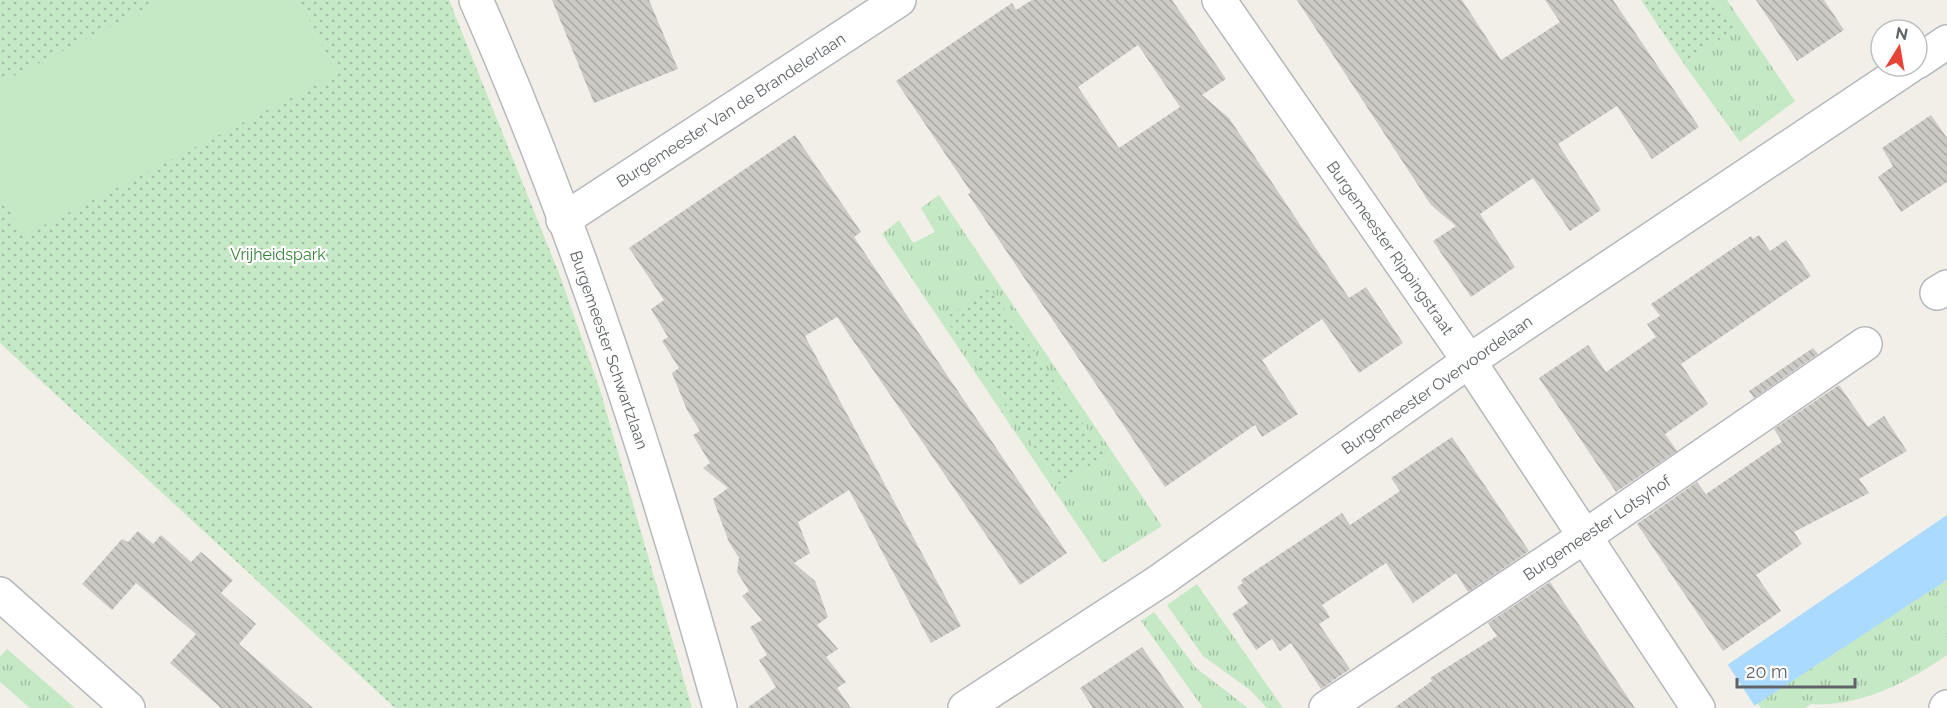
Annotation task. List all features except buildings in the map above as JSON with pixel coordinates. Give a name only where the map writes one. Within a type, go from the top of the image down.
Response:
[{"type":"street","name":"Burgemeester Schwartzlaan","points":[[476,0],[497,48],[563,220],[646,453],[720,708]]},
{"type":"street","name":"Burgemeester Van de Brandelerlaan","points":[[563,220],[899,0]]},
{"type":"street","name":"Burgemeester Rippingstraat","points":[[1219,0],[1469,361],[1691,697]]},
{"type":"street","points":[[1929,54],[1947,42]]},
{"type":"street","name":"Burgemeester Overvoordelaan","points":[[965,708],[1161,580],[1469,361],[1892,78]]},
{"type":"street","name":"Burgemeester Lotsyhof","points":[[1326,708],[1584,537],[1865,344]]},
{"type":"street","points":[[0,594],[128,708]]},
{"type":"green space","name":"Vrijheidspark","points":[[0,0],[449,0],[560,276],[600,390],[692,708],[395,708],[0,343]]},
{"type":"green space","points":[[162,0],[299,0],[337,74],[23,236],[0,192],[0,83]]},
{"type":"green space","points":[[1641,0],[1714,0],[1735,29],[1684,64]]},
{"type":"green space","points":[[1714,0],[1727,0],[1795,101],[1740,142],[1684,64],[1734,29]]},
{"type":"green space","points":[[939,195],[1162,526],[1103,563],[882,234],[899,220],[913,243],[935,232],[921,208]]},
{"type":"green space","points":[[990,288],[1105,455],[1060,485],[945,318]]},
{"type":"green space","points":[[1947,580],[1947,655],[1933,665],[1883,691],[1847,702],[1811,704],[1805,708],[1761,708],[1757,703]]},
{"type":"green space","points":[[1197,584],[1283,708],[1267,708],[1250,690],[1203,656],[1167,605]]},
{"type":"green space","points":[[1154,612],[1196,668],[1248,708],[1203,708],[1141,621]]},
{"type":"green space","points":[[7,649],[75,708],[30,708],[0,682],[0,657]]},
{"type":"water","points":[[1947,515],[1947,580],[1751,708],[1664,708]]},
{"type":"pier","points":[[1726,662],[1756,708],[1661,708],[1662,706]]}]
